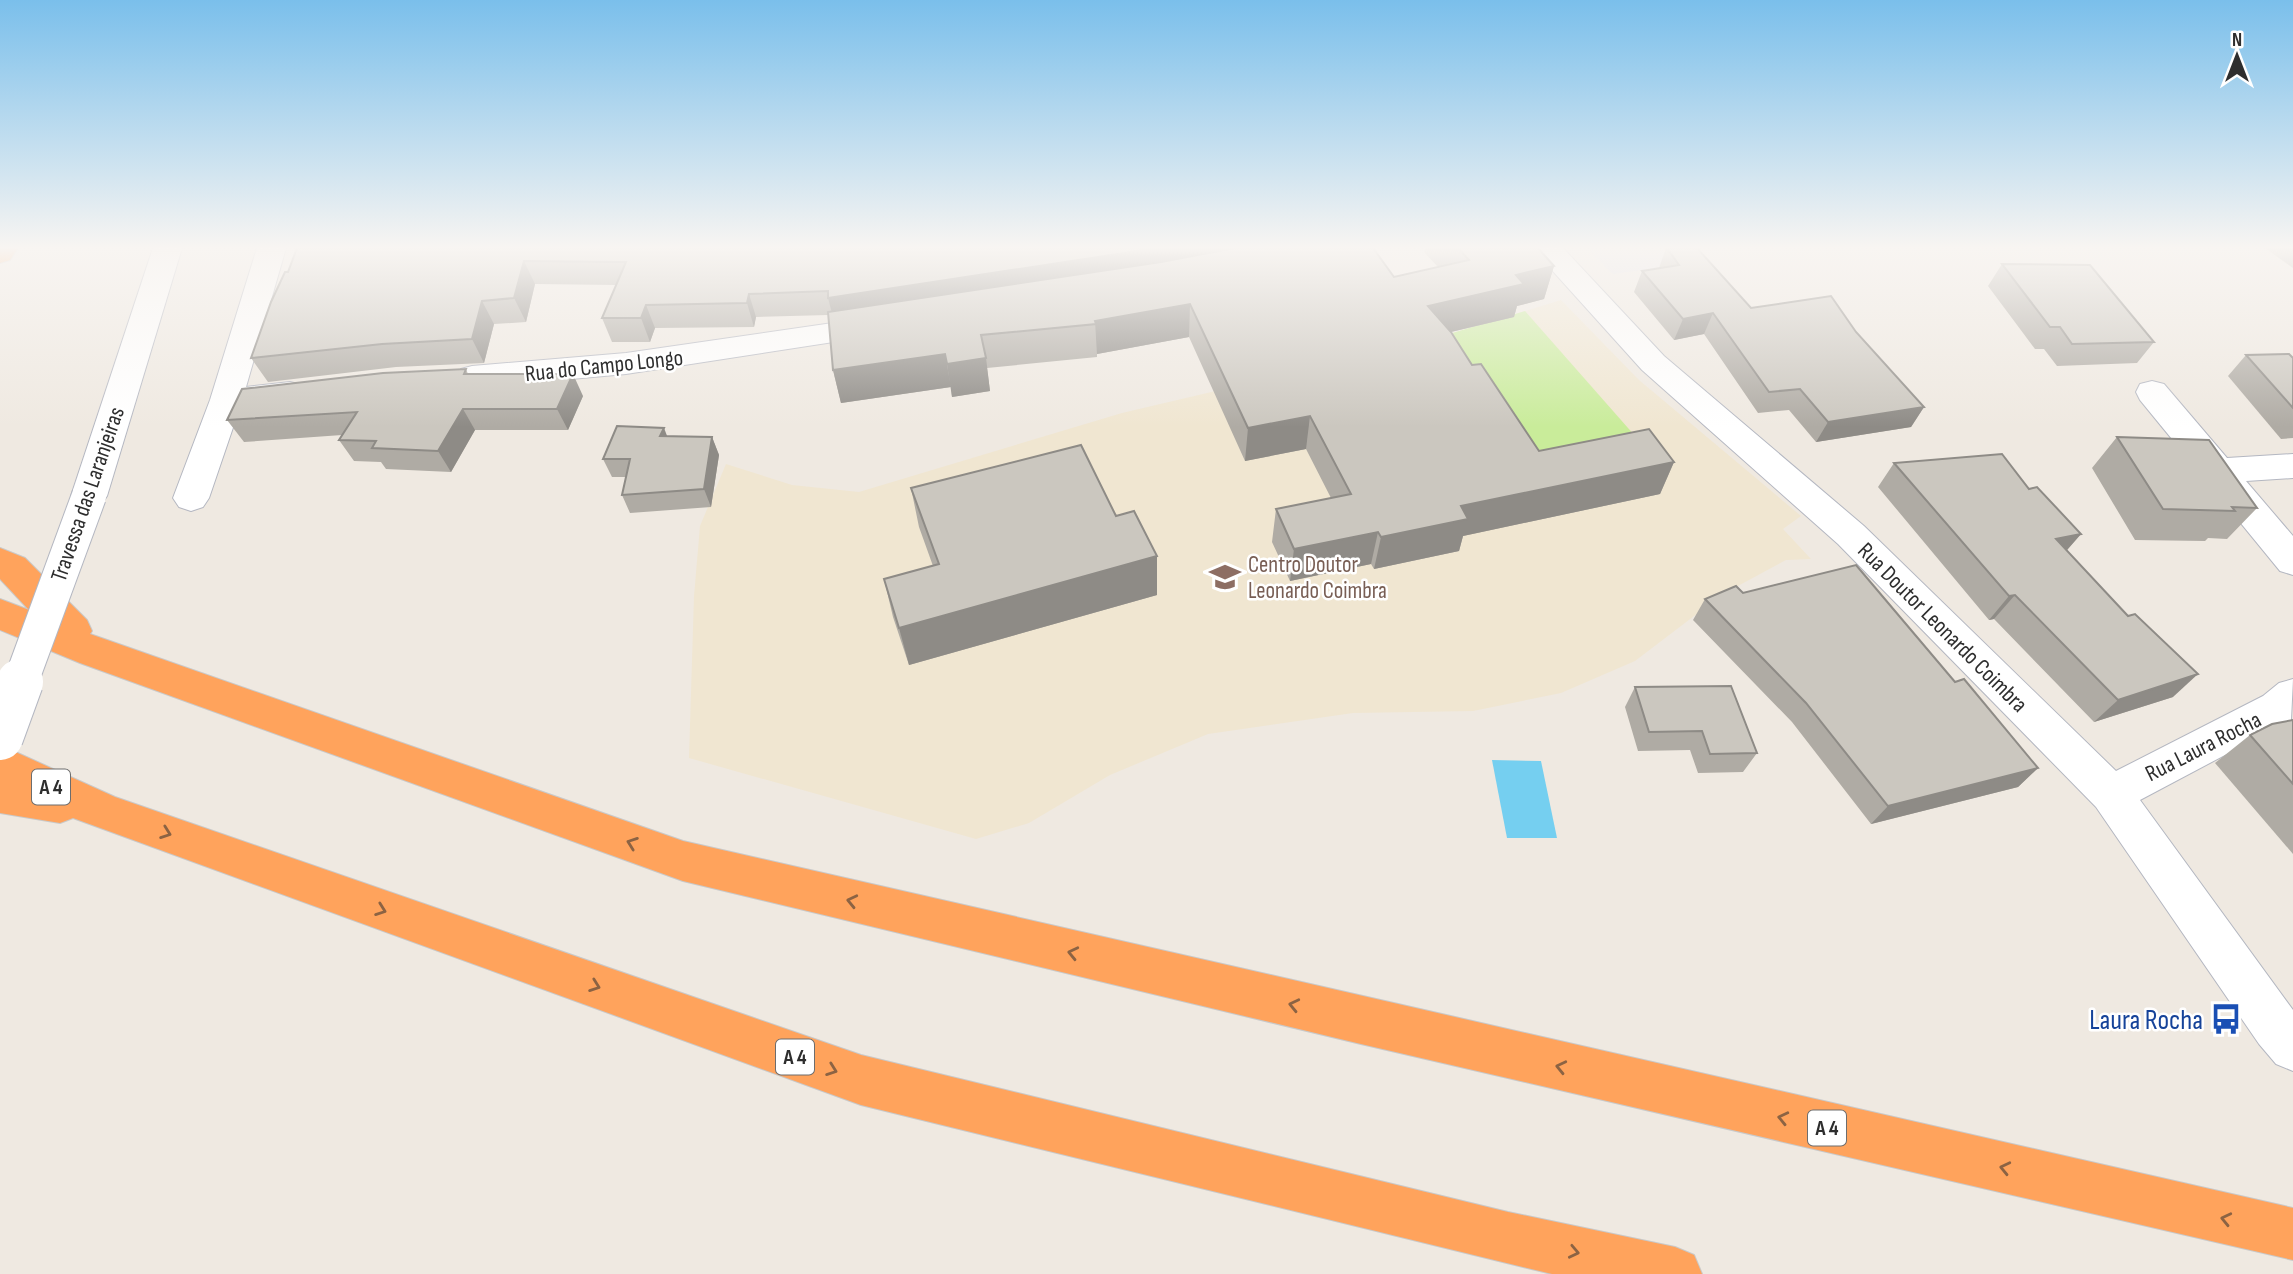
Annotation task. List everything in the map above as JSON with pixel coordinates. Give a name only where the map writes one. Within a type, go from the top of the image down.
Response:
[{"type":"highway","points":[[0,562],[12,568],[94,652]]},
{"type":"highway","name":"A 4","points":[[0,614],[94,652],[683,861],[1361,1021],[2293,1234]]},
{"type":"highway","name":"A 4","points":[[0,763],[102,811],[861,1080],[1508,1238],[1675,1274]]},
{"type":"highway","points":[[0,795],[102,811]]},
{"type":"street","name":"Travessa das Laranjeiras","points":[[0,737],[89,496],[149,307]]},
{"type":"street","points":[[191,498],[226,400],[254,307]]},
{"type":"street","name":"Rua Doutor Leonardo Coimbra","points":[[1601,307],[1653,363],[1851,536],[2111,794],[2276,1027],[2293,1046]]},
{"type":"street","name":"Rua do Campo Longo","points":[[449,378],[529,374],[668,359],[914,321]]},
{"type":"street","points":[[226,400],[317,390]]},
{"type":"street","points":[[2152,392],[2293,561]]},
{"type":"street","points":[[2217,471],[2293,467]]},
{"type":"street","name":"Rua Laura Rocha","points":[[2111,794],[2277,708],[2293,695]]},
{"type":"shaded area","name":"Centro Doutor Leonardo Coimbra","points":[[1537,307],[1568,307],[1639,380],[1801,516],[1783,529],[1811,559],[1786,560],[1723,594],[1635,661],[1561,693],[1473,711],[1353,713],[1208,734],[1110,775],[1029,823],[976,839],[689,758],[694,596],[700,526],[726,464],[792,485],[859,492],[1122,413],[1425,342]]},
{"type":"green space","points":[[1525,311],[1643,445],[1542,472],[1436,338]]},
{"type":"water","points":[[1492,760],[1541,761],[1557,838],[1507,838]]},
{"type":"building","points":[[269,307],[480,307],[472,339],[382,344],[251,358]]},
{"type":"building","points":[[607,307],[645,307],[641,318],[602,318]]},
{"type":"building","points":[[858,307],[1171,307],[1095,321],[1096,324],[981,335],[986,358],[947,364],[945,354],[833,370],[828,312]]},
{"type":"building","points":[[1192,307],[1429,307],[1451,332],[1472,365],[1481,364],[1539,451],[1649,429],[1674,462],[1461,506],[1468,519],[1381,537],[1378,532],[1294,549],[1276,509],[1351,494],[1310,416],[1248,428]]},
{"type":"building","points":[[1673,307],[1839,307],[1856,332],[1924,407],[1828,422],[1800,389],[1769,392],[1713,313],[1683,319]]},
{"type":"building","points":[[2035,307],[2125,307],[2154,342],[2072,344],[2060,327],[2050,327]]},
{"type":"building","points":[[2289,354],[2293,358],[2293,408],[2246,355]]},
{"type":"building","points":[[466,369],[464,374],[573,374],[557,409],[463,409],[438,451],[372,448],[376,441],[339,440],[357,412],[227,420],[242,389],[383,373]]},
{"type":"building","points":[[617,426],[664,428],[660,436],[712,437],[704,489],[622,495],[630,459],[603,459]]},
{"type":"building","points":[[2117,437],[2209,440],[2257,508],[2232,507],[2235,511],[2163,509]]},
{"type":"building","points":[[1081,445],[1116,516],[1134,511],[1157,556],[899,628],[884,579],[939,564],[911,488]]},
{"type":"building","points":[[2002,454],[2029,489],[2037,487],[2081,534],[2056,539],[2128,616],[2135,614],[2198,674],[2118,700],[2015,595],[2009,596],[1894,463]]},
{"type":"building","points":[[1856,565],[1955,682],[1964,679],[2038,768],[1888,806],[1806,703],[1705,599],[1736,586],[1743,593]]},
{"type":"building","points":[[1731,686],[1757,753],[1710,754],[1702,731],[1649,732],[1635,687]]},
{"type":"building","points":[[2293,720],[2293,784],[2250,735],[2272,724]]},
{"type":"place","name":"Centro Doutor Leonardo Coimbra","points":[[1225,577]]},
{"type":"place","name":"Laura Rocha","points":[[2226,1019]]}]
